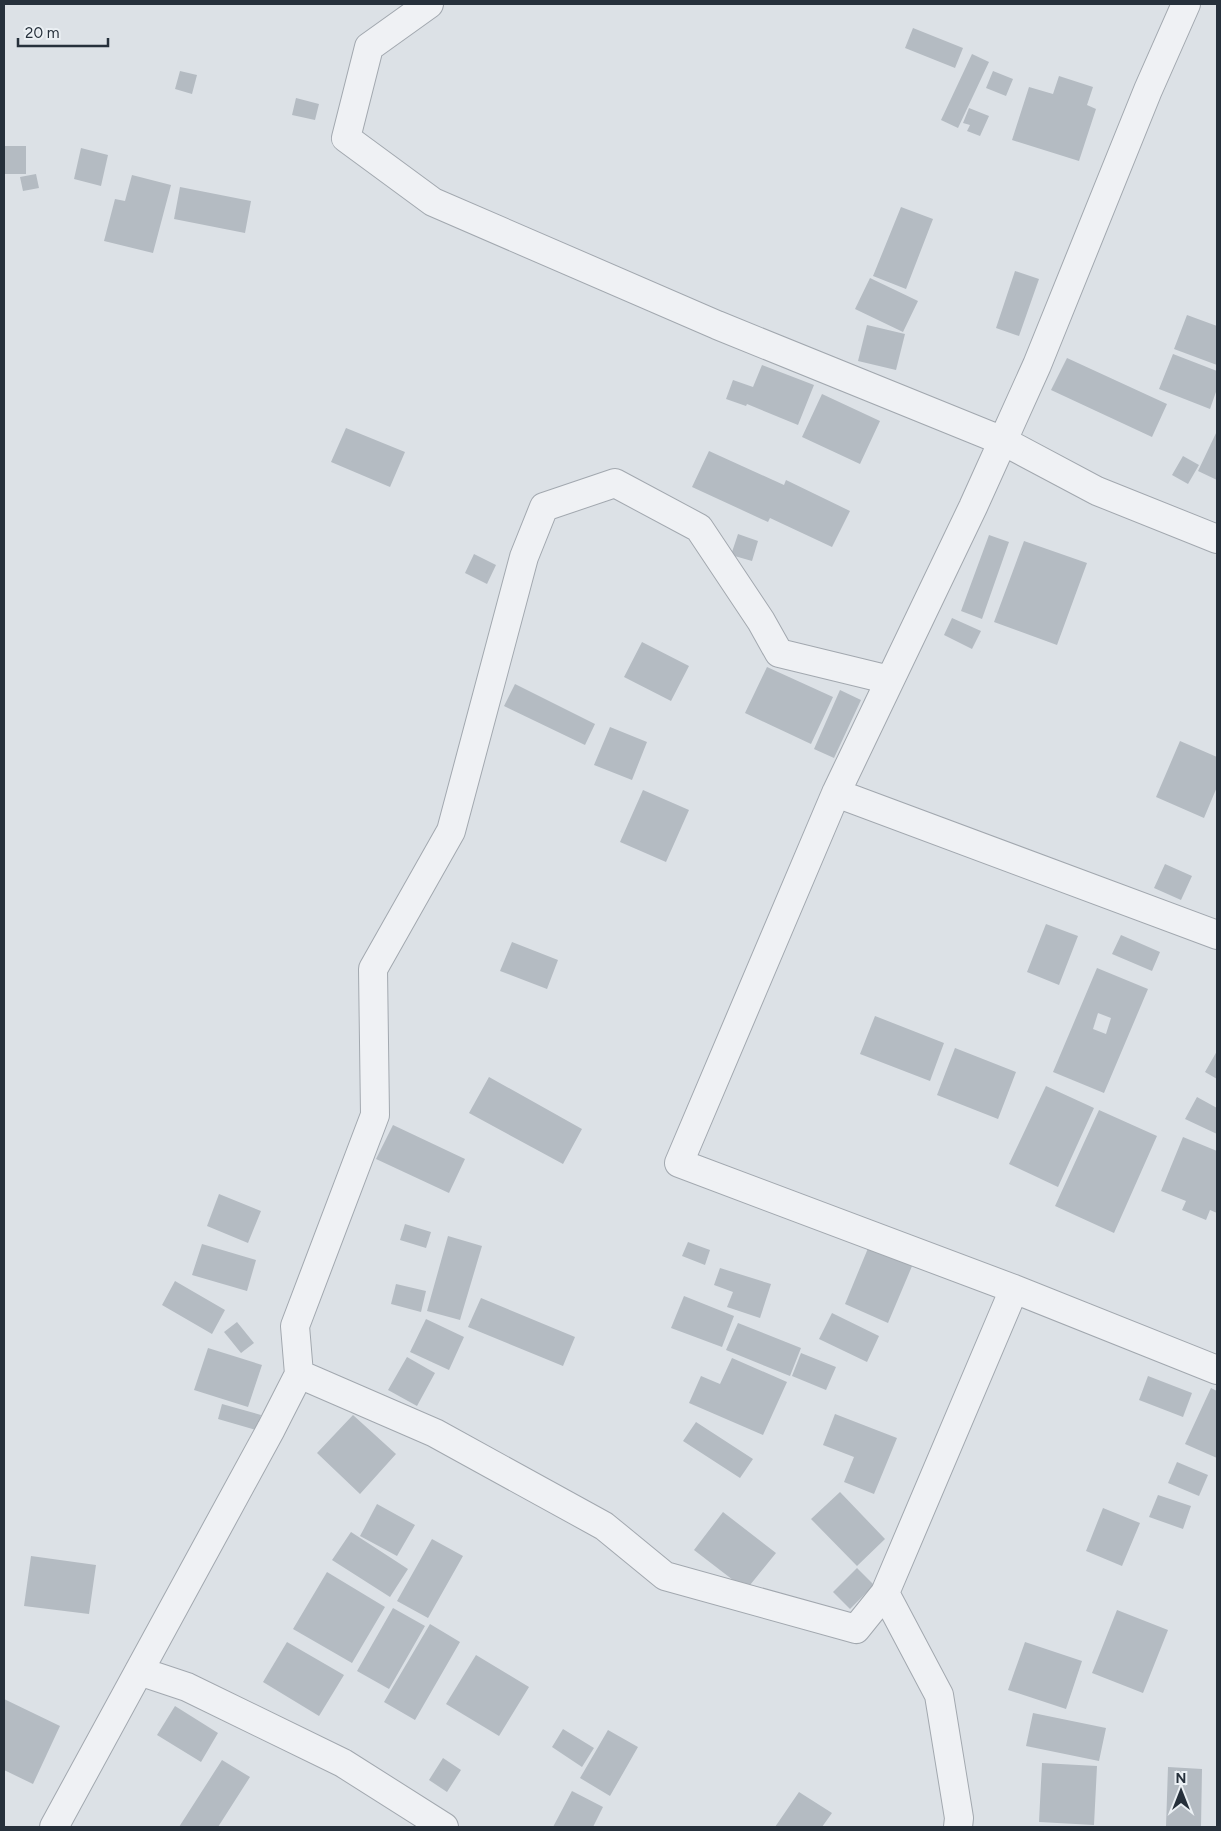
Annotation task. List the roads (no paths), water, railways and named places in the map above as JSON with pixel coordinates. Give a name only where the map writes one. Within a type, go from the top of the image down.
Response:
[{"type":"street","points":[[429,4],[369,47],[346,138],[434,202],[717,325],[1002,440],[1097,491],[1217,539]]},
{"type":"street","points":[[1186,4],[1148,90],[1037,364],[973,507],[836,793],[679,1163],[1014,1289],[1217,1370]]},
{"type":"street","points":[[54,1827],[271,1429],[299,1374],[295,1326],[375,1114],[373,969],[451,831],[524,557],[544,507],[615,483],[699,528],[761,621],[779,653],[890,680]]},
{"type":"street","points":[[836,793],[1217,935]]},
{"type":"street","points":[[299,1374],[435,1433],[604,1526],[665,1576],[856,1629],[885,1593],[1014,1289]]},
{"type":"street","points":[[885,1593],[940,1695],[959,1818],[958,1827]]},
{"type":"street","points":[[139,1671],[187,1687],[343,1763],[444,1827]]}]
